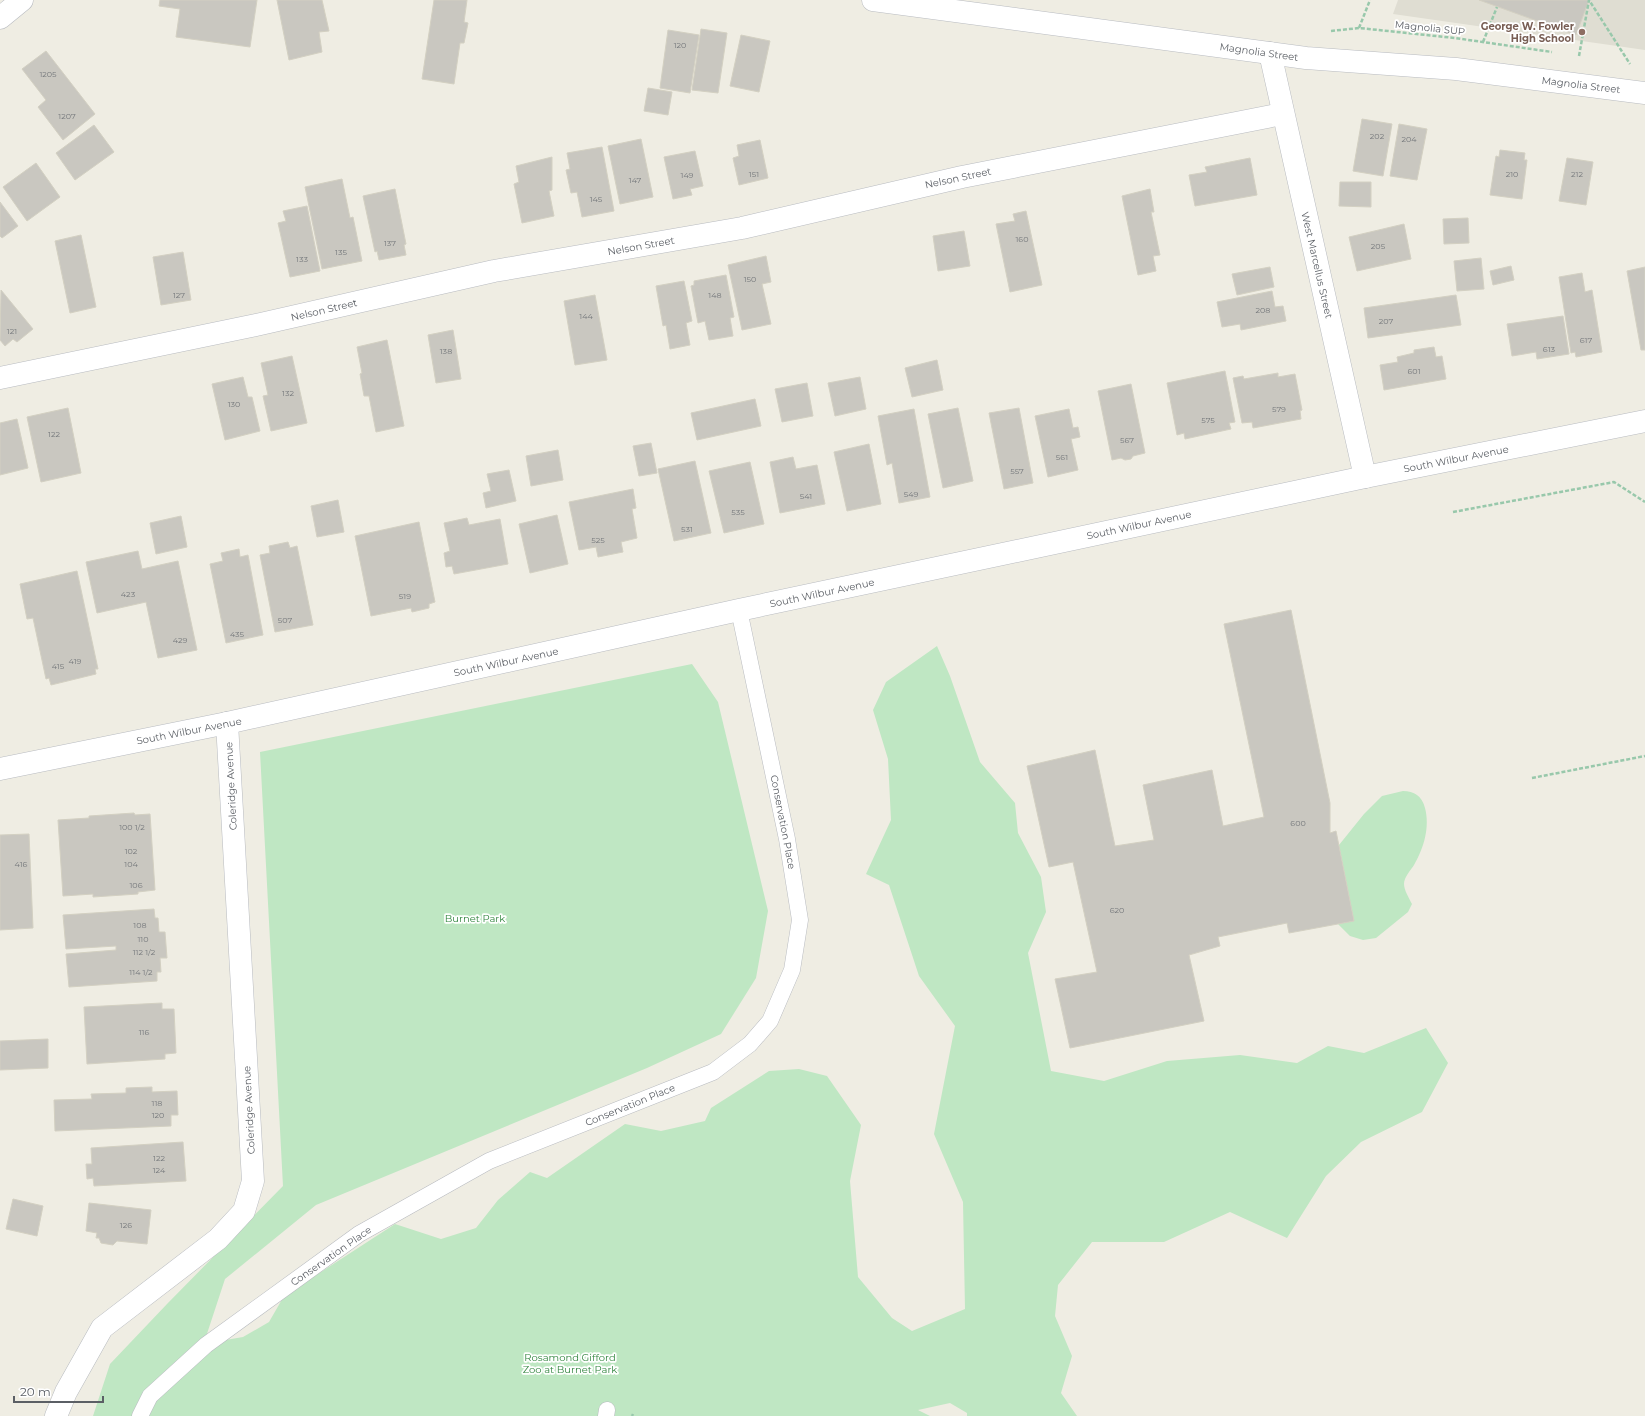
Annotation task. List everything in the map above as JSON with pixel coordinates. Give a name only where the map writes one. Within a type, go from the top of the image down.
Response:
[{"type":"street","points":[[0,18],[22,0]]},
{"type":"street","name":"Magnolia Street","points":[[873,0],[1306,58],[1456,69],[1645,93]]},
{"type":"street","name":"West Marcellus Street","points":[[1270,53],[1282,114],[1364,478]]},
{"type":"street","name":"Nelson Street","points":[[0,378],[256,325],[494,271],[742,228],[962,177],[1282,114]]},
{"type":"street","name":"South Wilbur Avenue","points":[[0,769],[227,723],[739,610],[1364,478],[1645,421]]},
{"type":"street","name":"Coleridge Avenue","points":[[56,1416],[66,1392],[102,1328],[218,1239],[244,1211],[253,1181],[227,723]]},
{"type":"lane","name":"Conservation Place","points":[[140,1416],[150,1396],[206,1346],[359,1234],[489,1161],[713,1072],[750,1044],[770,1021],[792,970],[800,920],[787,839],[739,610]]},
{"type":"path","points":[[1359,28],[1370,0]]},
{"type":"path","points":[[1579,56],[1589,0],[1630,64]]},
{"type":"path","points":[[1483,42],[1497,6]]},
{"type":"path","name":"Magnolia SUP","points":[[1331,31],[1359,28],[1483,42],[1557,53]]},
{"type":"path","points":[[1572,55],[1586,57]]},
{"type":"path","points":[[1622,63],[1637,65]]},
{"type":"path","points":[[1453,512],[1614,482],[1645,502]]},
{"type":"path","points":[[1532,778],[1645,756]]},
{"type":"shaded area","name":"George W. Fowler High School","points":[[1398,0],[1645,0],[1645,50],[1393,14]]},
{"type":"green space","points":[[937,646],[950,676],[980,762],[1015,803],[1018,833],[1041,877],[1046,912],[1028,953],[1051,1071],[1104,1081],[1167,1061],[1240,1055],[1297,1063],[1328,1046],[1364,1053],[1426,1028],[1448,1063],[1422,1112],[1361,1142],[1326,1176],[1287,1238],[1230,1212],[1164,1242],[1092,1242],[1058,1285],[1055,1316],[1072,1356],[1061,1393],[1077,1416],[967,1416],[967,1413],[950,1403],[918,1410],[930,1416],[93,1416],[110,1364],[283,1186],[260,752],[692,664],[718,702],[768,911],[756,978],[721,1034],[647,1068],[316,1205],[225,1279],[200,1355],[214,1342],[243,1337],[269,1322],[284,1296],[395,1224],[441,1239],[476,1228],[498,1200],[530,1172],[547,1178],[625,1124],[661,1131],[705,1121],[711,1108],[769,1071],[799,1069],[827,1076],[861,1125],[850,1181],[858,1277],[892,1318],[912,1331],[965,1309],[963,1202],[934,1134],[955,1026],[919,976],[889,885],[866,874],[891,820],[888,759],[873,710],[886,682]]},
{"type":"green space","points":[[1403,791],[1414,793],[1420,797],[1424,804],[1427,823],[1423,845],[1418,858],[1404,881],[1405,889],[1412,904],[1408,912],[1376,938],[1363,940],[1350,936],[1338,924],[1354,921],[1339,845],[1364,814],[1382,796]]},
{"type":"building","points":[[160,0],[257,0],[250,47],[176,37],[180,9],[159,6]]},
{"type":"building","points":[[277,0],[322,0],[329,31],[319,32],[322,52],[289,60]]},
{"type":"building","points":[[434,0],[467,0],[464,22],[468,23],[464,43],[460,43],[454,84],[422,79]]},
{"type":"building","points":[[1479,0],[1589,0],[1576,35]]},
{"type":"building","points":[[701,29],[727,33],[718,93],[692,90]]},
{"type":"building","points":[[668,30],[699,35],[690,93],[660,88]]},
{"type":"building","points":[[741,35],[770,41],[759,92],[730,86]]},
{"type":"building","points":[[46,51],[95,114],[63,140],[38,107],[46,100],[22,69]]},
{"type":"building","points":[[648,88],[672,92],[668,115],[644,111]]},
{"type":"building","points":[[1362,119],[1392,124],[1383,176],[1353,171]]},
{"type":"building","points":[[1399,124],[1427,129],[1417,180],[1390,176]]},
{"type":"building","points":[[94,125],[114,152],[75,180],[56,153]]},
{"type":"building","points":[[641,139],[653,197],[620,204],[608,146]]},
{"type":"building","points":[[760,140],[768,178],[739,185],[733,158],[739,156],[737,145]]},
{"type":"building","points":[[602,147],[614,211],[582,217],[577,192],[571,193],[566,170],[570,169],[567,153]]},
{"type":"building","points":[[1500,150],[1525,153],[1524,160],[1527,160],[1522,199],[1490,195],[1496,156],[1499,157]]},
{"type":"building","points":[[695,151],[703,186],[690,189],[692,195],[673,199],[664,157]]},
{"type":"building","points":[[552,157],[552,190],[549,191],[554,216],[522,223],[514,184],[519,182],[516,166]]},
{"type":"building","points":[[1250,158],[1257,195],[1195,206],[1189,175],[1207,172],[1205,167]]},
{"type":"building","points":[[1567,158],[1593,162],[1586,205],[1559,201]]},
{"type":"building","points":[[36,163],[60,197],[27,221],[3,187]]},
{"type":"building","points":[[342,179],[350,218],[353,217],[362,261],[322,269],[305,187]]},
{"type":"building","points":[[1340,182],[1371,182],[1371,207],[1339,206]]},
{"type":"building","points":[[395,189],[406,244],[404,245],[406,255],[379,260],[377,251],[375,252],[363,196]]},
{"type":"building","points":[[1150,189],[1154,212],[1151,212],[1160,255],[1153,256],[1156,271],[1138,275],[1122,196]]},
{"type":"building","points":[[0,202],[18,226],[2,238],[0,236]]},
{"type":"building","points":[[307,206],[320,271],[290,277],[278,223],[286,221],[283,211]]},
{"type":"building","points":[[1026,211],[1042,285],[1010,292],[996,224],[1015,221],[1013,214]]},
{"type":"building","points":[[1468,218],[1469,243],[1444,244],[1443,219]]},
{"type":"building","points":[[1404,224],[1411,259],[1357,271],[1349,237]]},
{"type":"building","points":[[964,231],[970,266],[938,271],[933,236]]},
{"type":"building","points":[[81,235],[96,307],[70,313],[55,241]]},
{"type":"building","points":[[183,252],[191,300],[161,305],[153,257]]},
{"type":"building","points":[[766,256],[771,282],[762,284],[771,324],[742,330],[728,265]]},
{"type":"building","points":[[1481,258],[1484,289],[1457,291],[1454,261]]},
{"type":"building","points":[[1511,266],[1514,280],[1493,285],[1490,271]]},
{"type":"building","points":[[1270,267],[1274,287],[1237,295],[1232,274]]},
{"type":"building","points":[[1645,267],[1645,350],[1641,350],[1627,271]]},
{"type":"building","points":[[1582,273],[1585,292],[1592,290],[1602,352],[1576,357],[1575,352],[1571,353],[1559,277]]},
{"type":"building","points":[[726,275],[734,317],[730,318],[733,336],[709,340],[705,321],[698,323],[691,286],[694,285],[694,281]]},
{"type":"building","points":[[684,281],[692,321],[686,323],[690,345],[670,349],[666,325],[663,326],[656,286]]},
{"type":"building","points":[[1,290],[33,329],[17,342],[13,339],[5,346],[0,340]]},
{"type":"building","points":[[1272,291],[1275,307],[1283,306],[1286,321],[1241,330],[1240,324],[1222,327],[1217,302]]},
{"type":"building","points":[[595,295],[607,360],[575,365],[564,301]]},
{"type":"building","points":[[1456,295],[1461,325],[1368,338],[1364,308]]},
{"type":"building","points":[[1563,316],[1569,354],[1537,359],[1536,352],[1512,356],[1507,324]]},
{"type":"building","points":[[453,330],[461,379],[436,383],[428,335]]},
{"type":"building","points":[[387,340],[404,426],[376,432],[369,396],[364,396],[360,374],[362,373],[357,347]]},
{"type":"building","points":[[1434,347],[1436,357],[1442,356],[1446,379],[1384,390],[1380,365],[1398,362],[1397,357],[1414,353],[1414,350]]},
{"type":"building","points":[[292,356],[307,423],[271,431],[263,396],[268,395],[261,363]]},
{"type":"building","points":[[937,360],[943,390],[912,397],[905,368]]},
{"type":"building","points":[[1225,371],[1235,422],[1229,423],[1231,429],[1185,439],[1184,433],[1177,435],[1167,383]]},
{"type":"building","points":[[1278,373],[1278,377],[1295,374],[1302,410],[1300,411],[1301,419],[1253,428],[1252,422],[1242,423],[1233,378],[1243,376],[1244,379]]},
{"type":"building","points":[[243,377],[248,397],[252,397],[260,431],[225,440],[212,384]]},
{"type":"building","points":[[860,377],[866,409],[835,416],[828,383]]},
{"type":"building","points":[[807,383],[813,416],[782,422],[775,389]]},
{"type":"building","points":[[1131,384],[1145,453],[1133,456],[1131,459],[1125,460],[1121,458],[1112,460],[1098,391]]},
{"type":"building","points":[[755,399],[761,426],[697,440],[691,413]]},
{"type":"building","points":[[68,408],[81,473],[41,482],[27,417]]},
{"type":"building","points":[[958,408],[973,481],[943,488],[928,414]]},
{"type":"building","points":[[1019,408],[1033,483],[1004,489],[989,413]]},
{"type":"building","points":[[914,409],[930,497],[899,503],[892,463],[887,465],[878,416]]},
{"type":"building","points":[[1069,409],[1073,428],[1078,427],[1080,437],[1071,439],[1078,470],[1048,477],[1035,416]]},
{"type":"building","points":[[17,419],[28,468],[0,475],[0,423]]},
{"type":"building","points":[[651,443],[657,473],[639,476],[633,446]]},
{"type":"building","points":[[869,444],[881,504],[847,511],[834,452]]},
{"type":"building","points":[[558,450],[563,480],[531,486],[526,456]]},
{"type":"building","points":[[793,457],[796,469],[817,465],[825,504],[780,513],[770,462]]},
{"type":"building","points":[[695,461],[711,533],[674,541],[658,469]]},
{"type":"building","points":[[750,462],[764,524],[724,533],[709,471]]},
{"type":"building","points":[[509,470],[516,501],[486,508],[483,493],[491,491],[487,474]]},
{"type":"building","points":[[633,489],[636,508],[632,509],[637,538],[621,542],[623,552],[598,557],[596,547],[579,550],[569,502]]},
{"type":"building","points":[[338,500],[344,532],[317,537],[311,506]]},
{"type":"building","points":[[557,515],[568,564],[530,573],[519,524]]},
{"type":"building","points":[[181,516],[187,547],[156,554],[150,523]]},
{"type":"building","points":[[467,518],[469,525],[500,519],[508,564],[454,574],[452,566],[446,567],[444,553],[450,551],[444,523]]},
{"type":"building","points":[[419,522],[435,602],[429,604],[429,608],[412,612],[411,608],[371,616],[355,536]]},
{"type":"building","points":[[288,542],[290,548],[297,546],[313,625],[275,632],[260,555],[270,553],[269,546]]},
{"type":"building","points":[[239,549],[240,557],[248,555],[263,635],[226,643],[210,564],[223,561],[221,553]]},
{"type":"building","points":[[138,551],[142,569],[178,561],[197,650],[158,658],[146,602],[97,613],[86,562]]},
{"type":"building","points":[[77,571],[98,669],[95,669],[96,674],[51,685],[49,678],[46,679],[33,618],[27,619],[20,584]]},
{"type":"building","points":[[1291,610],[1330,803],[1330,833],[1336,831],[1354,921],[1289,933],[1287,923],[1218,937],[1220,946],[1189,955],[1204,1021],[1070,1048],[1055,979],[1097,972],[1073,862],[1049,867],[1027,766],[1095,750],[1115,846],[1154,840],[1143,785],[1212,770],[1223,826],[1264,817],[1224,624]]},
{"type":"building","points":[[134,813],[135,815],[150,814],[155,890],[138,892],[138,894],[93,897],[93,894],[63,896],[58,820]]},
{"type":"building","points":[[29,834],[33,928],[0,930],[0,835]]},
{"type":"building","points":[[154,909],[155,918],[158,918],[159,932],[165,932],[167,958],[160,958],[161,972],[157,972],[157,981],[69,987],[66,954],[116,950],[116,946],[66,949],[63,915]]},
{"type":"building","points":[[162,1003],[162,1009],[174,1009],[176,1053],[165,1054],[165,1059],[87,1064],[84,1007]]},
{"type":"building","points":[[48,1039],[48,1068],[0,1070],[0,1041]]},
{"type":"building","points":[[152,1087],[152,1092],[177,1091],[178,1115],[171,1115],[171,1126],[55,1131],[54,1100],[92,1099],[91,1094],[126,1093],[126,1088]]},
{"type":"building","points":[[183,1142],[186,1181],[94,1186],[93,1178],[87,1179],[86,1164],[92,1164],[91,1148]]},
{"type":"building","points":[[13,1199],[43,1206],[37,1236],[6,1229]]},
{"type":"building","points":[[89,1203],[151,1210],[147,1244],[117,1241],[113,1245],[101,1243],[99,1238],[96,1238],[97,1233],[86,1231]]},
{"type":"place","name":"George W. Fowler High School","points":[[1582,32]]},
{"type":"park label","name":"Burnet Park","points":[[475,918]]},
{"type":"park label","name":"Rosamond Gifford Zoo at Burnet Park","points":[[570,1362]]}]
